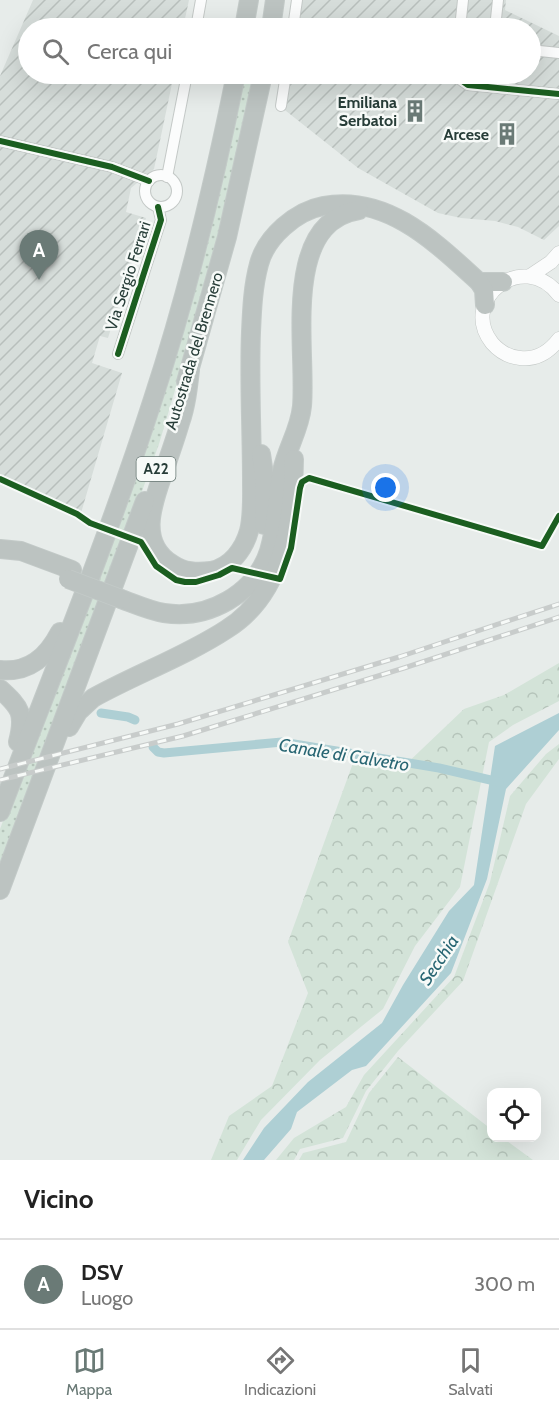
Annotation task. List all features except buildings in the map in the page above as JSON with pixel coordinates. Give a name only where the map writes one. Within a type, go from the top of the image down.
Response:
[{"type":"highway","points":[[246,18],[249,0]]},
{"type":"highway","points":[[272,18],[275,0]]},
{"type":"highway","name":"Autostrada del Brennero","points":[[0,812],[116,505],[153,399],[178,319],[217,169],[234,84]]},
{"type":"highway","name":"Autostrada del Brennero","points":[[0,890],[138,520],[190,370],[227,237],[261,84]]},
{"type":"highway","points":[[190,370],[185,406],[153,502],[149,524],[153,544],[160,555],[177,567],[194,572],[217,569],[236,556],[246,540],[251,516],[252,302],[259,263],[269,244],[292,220],[312,208],[334,204],[359,204],[382,210],[397,217],[426,237],[479,282],[484,290],[485,305]]},
{"type":"highway","points":[[15,853],[44,791],[68,728],[83,707],[93,698],[227,630],[245,615],[264,592],[280,560],[292,497],[295,437],[302,405],[302,327],[306,263],[315,243],[338,216],[364,209],[382,210]]},
{"type":"highway","points":[[479,282],[503,282]]},
{"type":"highway","points":[[123,594],[162,602],[190,604],[220,593],[237,581],[251,564],[262,536],[265,481],[250,403]]},
{"type":"highway","points":[[0,549],[21,551],[70,574],[123,594],[161,613],[192,614],[220,605],[245,588],[259,571],[269,552],[282,468],[295,437]]},
{"type":"highway","points":[[0,670],[20,669],[33,665],[55,642],[95,541],[116,505]]},
{"type":"highway","points":[[0,560],[21,562],[70,574]]},
{"type":"highway","points":[[0,689],[20,710],[23,722],[15,751],[0,789]]},
{"type":"main road","points":[[530,276],[551,262],[559,253]]},
{"type":"main road","points":[[559,295],[549,284],[530,276],[518,276],[503,282],[492,292],[485,305],[484,324],[488,338],[497,348],[509,355],[523,358],[536,357],[549,350],[559,339]]},
{"type":"street","points":[[198,18],[201,0]]},
{"type":"street","points":[[294,18],[297,0]]},
{"type":"street","points":[[461,18],[463,0]]},
{"type":"street","points":[[496,18],[498,0]]},
{"type":"street","points":[[541,51],[559,53]]},
{"type":"street","points":[[167,177],[185,84]]},
{"type":"street","points":[[280,106],[284,84]]},
{"type":"street","points":[[467,84],[559,94]]},
{"type":"street","points":[[0,141],[112,167],[149,181]]},
{"type":"street","points":[[158,176],[167,177],[175,183],[177,193],[172,202],[164,207],[158,207],[147,199],[146,189],[149,181],[158,176]]},
{"type":"street","name":"Via Sergio Ferrari","points":[[118,354],[161,220],[158,207]]},
{"type":"shaded area","points":[[33,0],[189,0],[185,18],[25,18]]},
{"type":"shaded area","points":[[301,0],[506,0],[505,10],[522,18],[298,18]]},
{"type":"shaded area","points":[[541,27],[559,36],[559,226],[544,240],[518,227],[495,221],[438,213],[358,168],[281,107],[285,84],[541,84]]},
{"type":"shaded area","points":[[18,35],[18,84],[172,84],[154,169],[131,188],[126,212],[146,218],[108,338],[100,336],[92,363],[122,373],[81,513],[0,476],[0,76]]},
{"type":"green space","points":[[238,84],[253,84],[210,273],[159,444],[0,874],[0,829],[85,605]]},
{"type":"green space","points":[[559,663],[559,701],[513,725],[489,742],[460,887],[415,946],[383,1009],[320,1060],[261,1120],[237,1160],[211,1160],[229,1116],[272,1086],[308,993],[288,942],[353,763],[401,769],[464,709],[504,695]]},
{"type":"green space","points":[[559,744],[559,759],[526,804],[463,981],[398,1051],[366,1091],[343,1138],[300,1149],[294,1160],[276,1160],[294,1138],[346,1107],[364,1075],[454,977],[490,882],[510,796],[546,754]]},
{"type":"green space","points":[[398,1057],[487,1126],[487,1142],[508,1142],[533,1160],[299,1160],[303,1153],[346,1142],[369,1093]]},
{"type":"water","name":"Secchia","points":[[559,713],[559,730],[506,789],[487,879],[451,973],[366,1066],[352,1070],[297,1112],[291,1129],[264,1160],[243,1160],[264,1128],[308,1082],[382,1023],[449,911],[474,885],[495,746]]},
{"type":"waterway","name":"Canale di Calvetro","points":[[101,713],[135,720]]},
{"type":"waterway","name":"Canale di Calvetro","points":[[153,747],[158,752],[164,753],[282,742],[439,768],[499,782]]},
{"type":"railway","points":[[0,769],[178,724],[399,657],[559,604]]},
{"type":"railway","points":[[0,780],[183,736],[404,668],[559,617]]},
{"type":"cycle path","points":[[467,84],[559,94]]},
{"type":"cycle path","points":[[0,141],[112,167],[149,181]]},
{"type":"cycle path","points":[[118,354],[161,220],[158,207]]},
{"type":"cycle path","points":[[0,479],[77,514],[90,523],[141,542],[156,566],[176,580],[185,582],[196,582],[219,575],[232,568],[280,579],[291,548],[300,488],[302,482],[309,478],[542,546],[559,516]]},
{"type":"place","name":"Emiliana Serbatoi","points":[[415,111]]},
{"type":"place","name":"Arcese","points":[[507,134]]},
{"type":"place","name":"DSV","points":[[39,280]]}]
